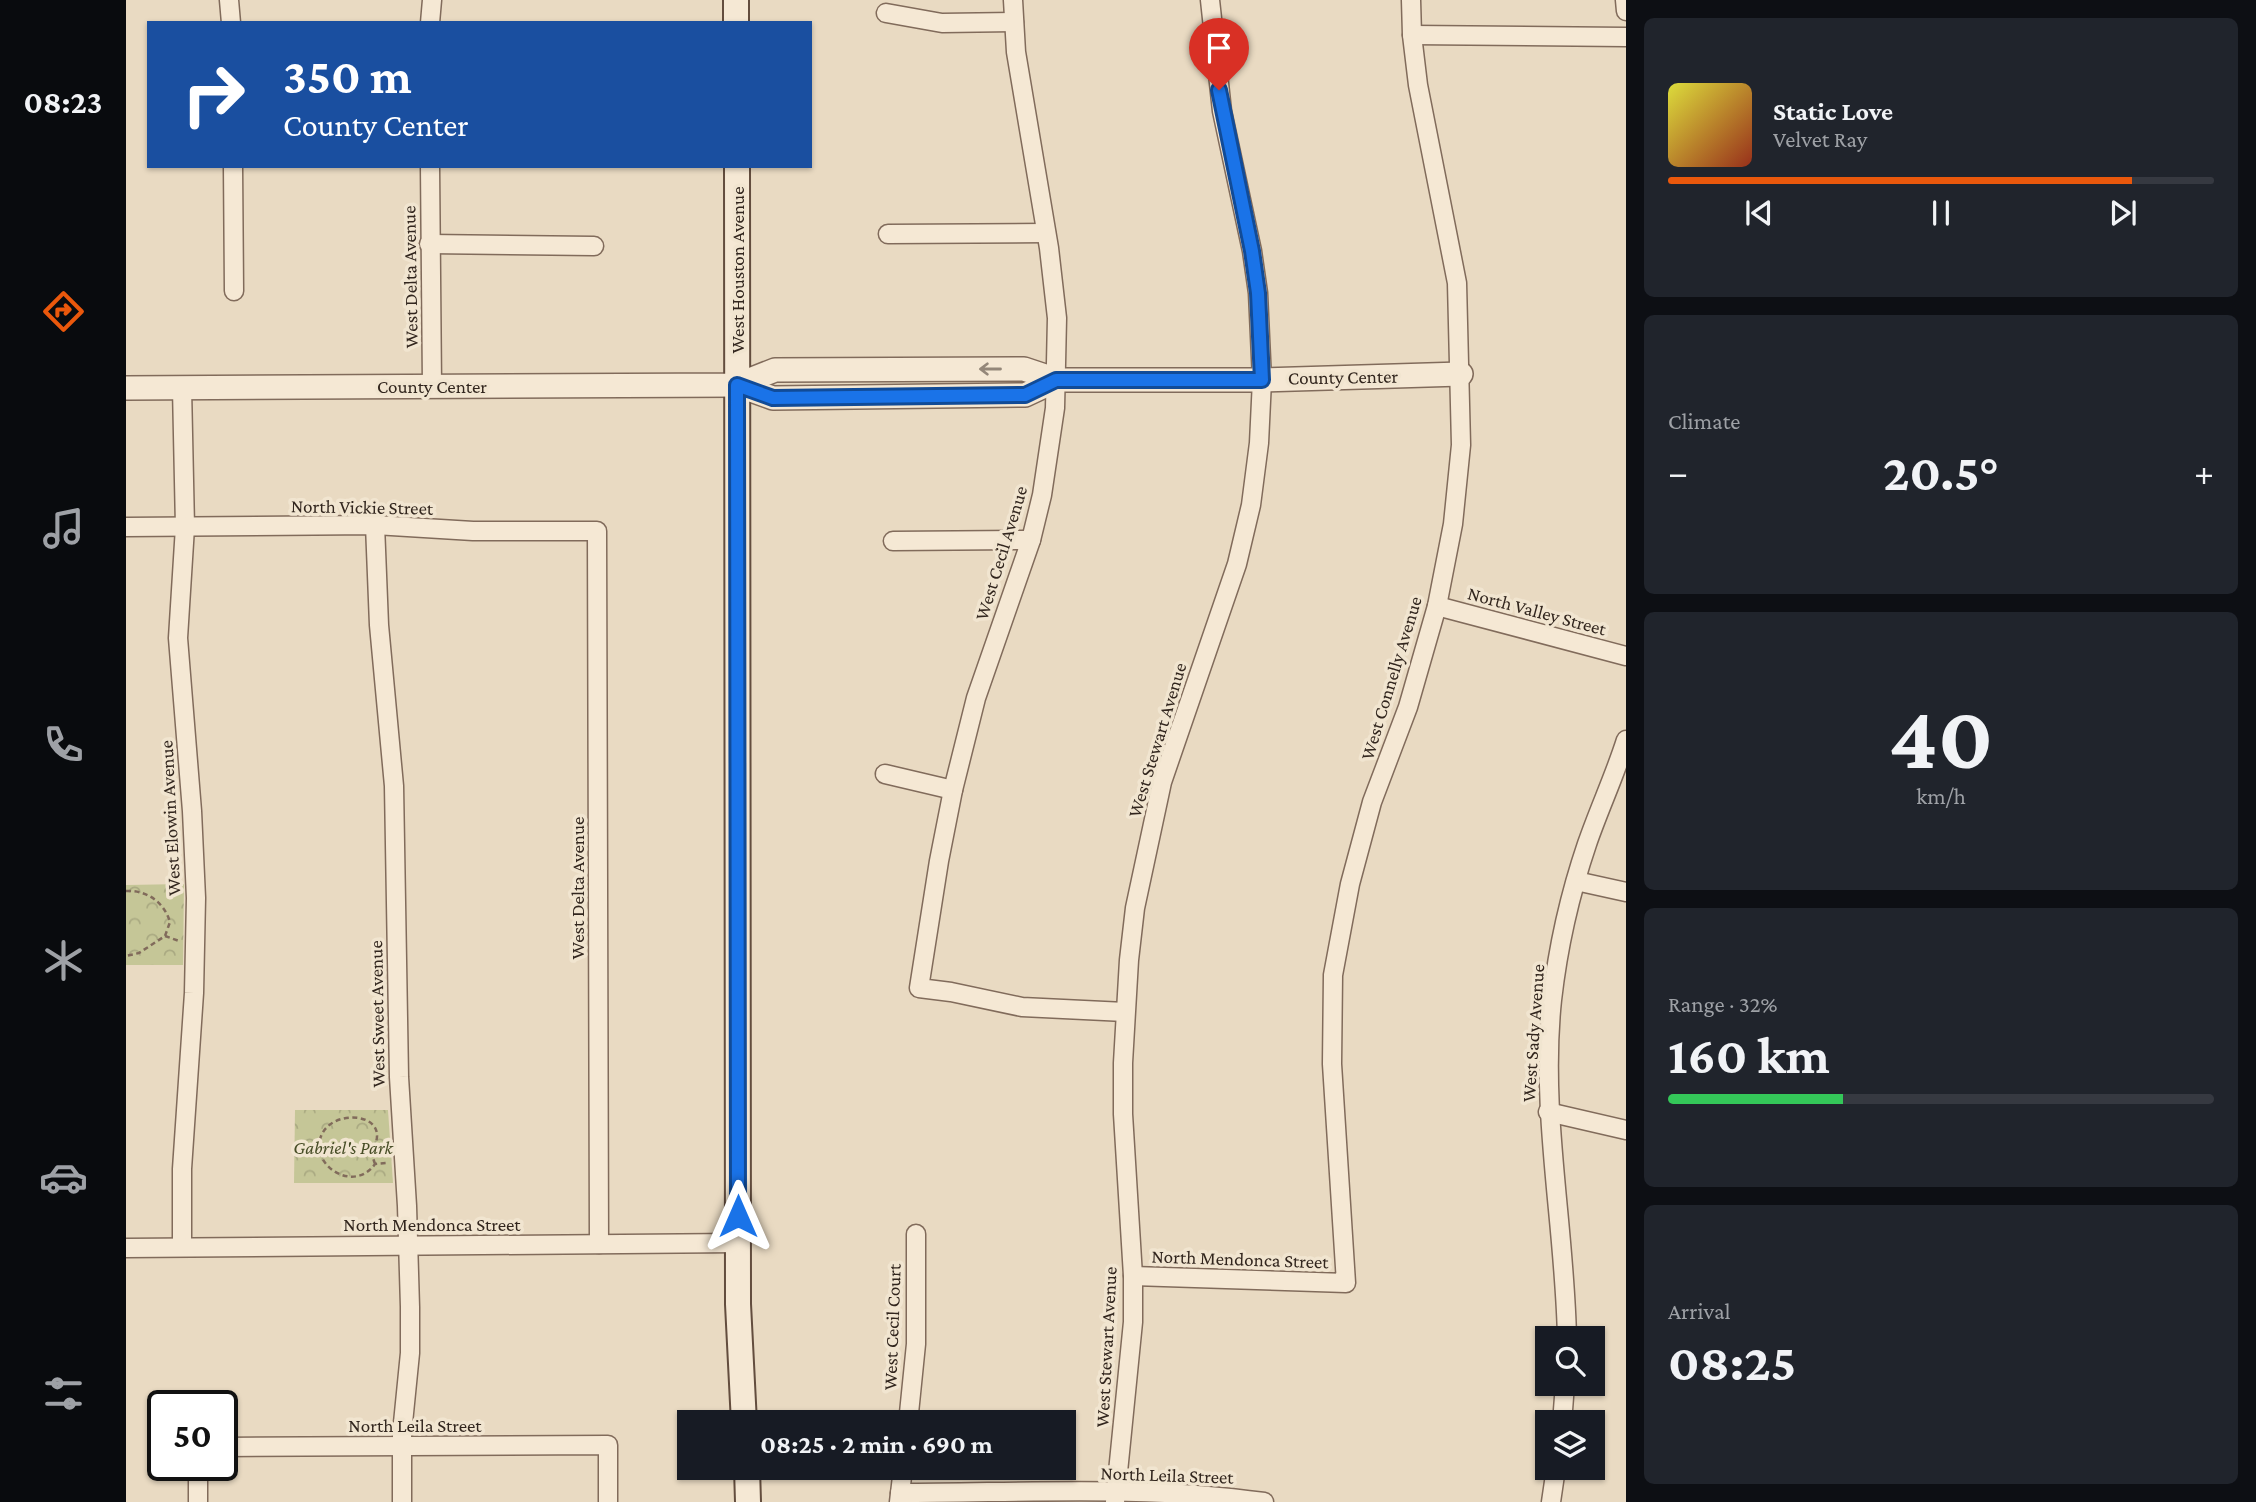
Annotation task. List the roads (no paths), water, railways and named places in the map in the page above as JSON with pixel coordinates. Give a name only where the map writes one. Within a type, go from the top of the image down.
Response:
[{"type":"main road","points":[[736,0],[736,21]]},
{"type":"main road","name":"West Houston Avenue","points":[[737,168],[738,1304],[743,1410]]},
{"type":"main road","points":[[747,1480],[748,1502]]},
{"type":"street","points":[[229,0],[231,21]]},
{"type":"street","points":[[430,21],[432,0]]},
{"type":"street","name":"West Cecil Avenue","points":[[1013,0],[1016,52],[1057,318],[1056,380],[1050,447],[1031,540],[976,698],[953,790],[919,988],[1022,1007],[1125,1012]]},
{"type":"street","name":"West Stewart Avenue","points":[[1116,1497],[1129,1368],[1133,1276],[1123,1114],[1125,1012],[1135,908],[1162,782],[1237,564],[1251,505],[1259,443],[1262,380],[1258,293],[1248,230],[1222,111],[1209,0]]},
{"type":"street","name":"West Connelly Avenue","points":[[1346,1283],[1332,1064],[1333,975],[1350,884],[1372,802],[1408,707],[1437,607],[1453,524],[1461,445],[1457,283],[1419,85],[1412,35],[1411,0]]},
{"type":"street","points":[[1625,0],[1626,11]]},
{"type":"street","points":[[886,13],[942,23],[1014,22]]},
{"type":"street","points":[[1412,35],[1626,37]]},
{"type":"street","points":[[233,168],[234,292]]},
{"type":"street","name":"West Delta Avenue","points":[[430,168],[432,386]]},
{"type":"street","points":[[888,234],[1046,233]]},
{"type":"street","points":[[429,244],[594,246]]},
{"type":"street","name":"County Center","points":[[126,388],[737,385],[775,370],[1024,369],[1056,380],[1262,380],[1461,374]]},
{"type":"street","name":"West Elowin Avenue","points":[[182,388],[185,527],[178,638],[192,799],[195,931],[193,1016],[184,1143],[182,1247]]},
{"type":"street","name":"North Vickie Street","points":[[126,527],[375,525],[473,531],[597,531]]},
{"type":"street","name":"West Sweet Avenue","points":[[375,525],[379,625],[394,797],[399,1077],[408,1246],[410,1342],[402,1447],[402,1502]]},
{"type":"street","name":"West Delta Avenue","points":[[597,531],[599,1244]]},
{"type":"street","points":[[893,541],[1031,540]]},
{"type":"street","name":"North Valley Street","points":[[1437,607],[1626,656]]},
{"type":"street","name":"West Sady Avenue","points":[[1567,1326],[1566,1283],[1548,1112],[1552,999],[1559,954],[1586,845],[1626,740]]},
{"type":"street","points":[[885,774],[953,790]]},
{"type":"street","points":[[1576,881],[1626,892]]},
{"type":"street","points":[[1548,1112],[1626,1130]]},
{"type":"street","name":"West Cecil Court","points":[[909,1410],[916,1344],[916,1234]]},
{"type":"street","name":"North Mendonca Street","points":[[126,1248],[738,1243]]},
{"type":"street","name":"North Mendonca Street","points":[[1133,1276],[1346,1283]]},
{"type":"street","name":"North Leila Street","points":[[238,1447],[608,1444],[608,1502]]},
{"type":"street","points":[[1551,1502],[1554,1480]]},
{"type":"street","points":[[198,1481],[198,1502]]},
{"type":"street","name":"North Leila Street","points":[[900,1497],[1116,1497],[1195,1494],[1264,1502]]},
{"type":"park label","name":"Gabriel's Park","points":[[343,1147]]}]
